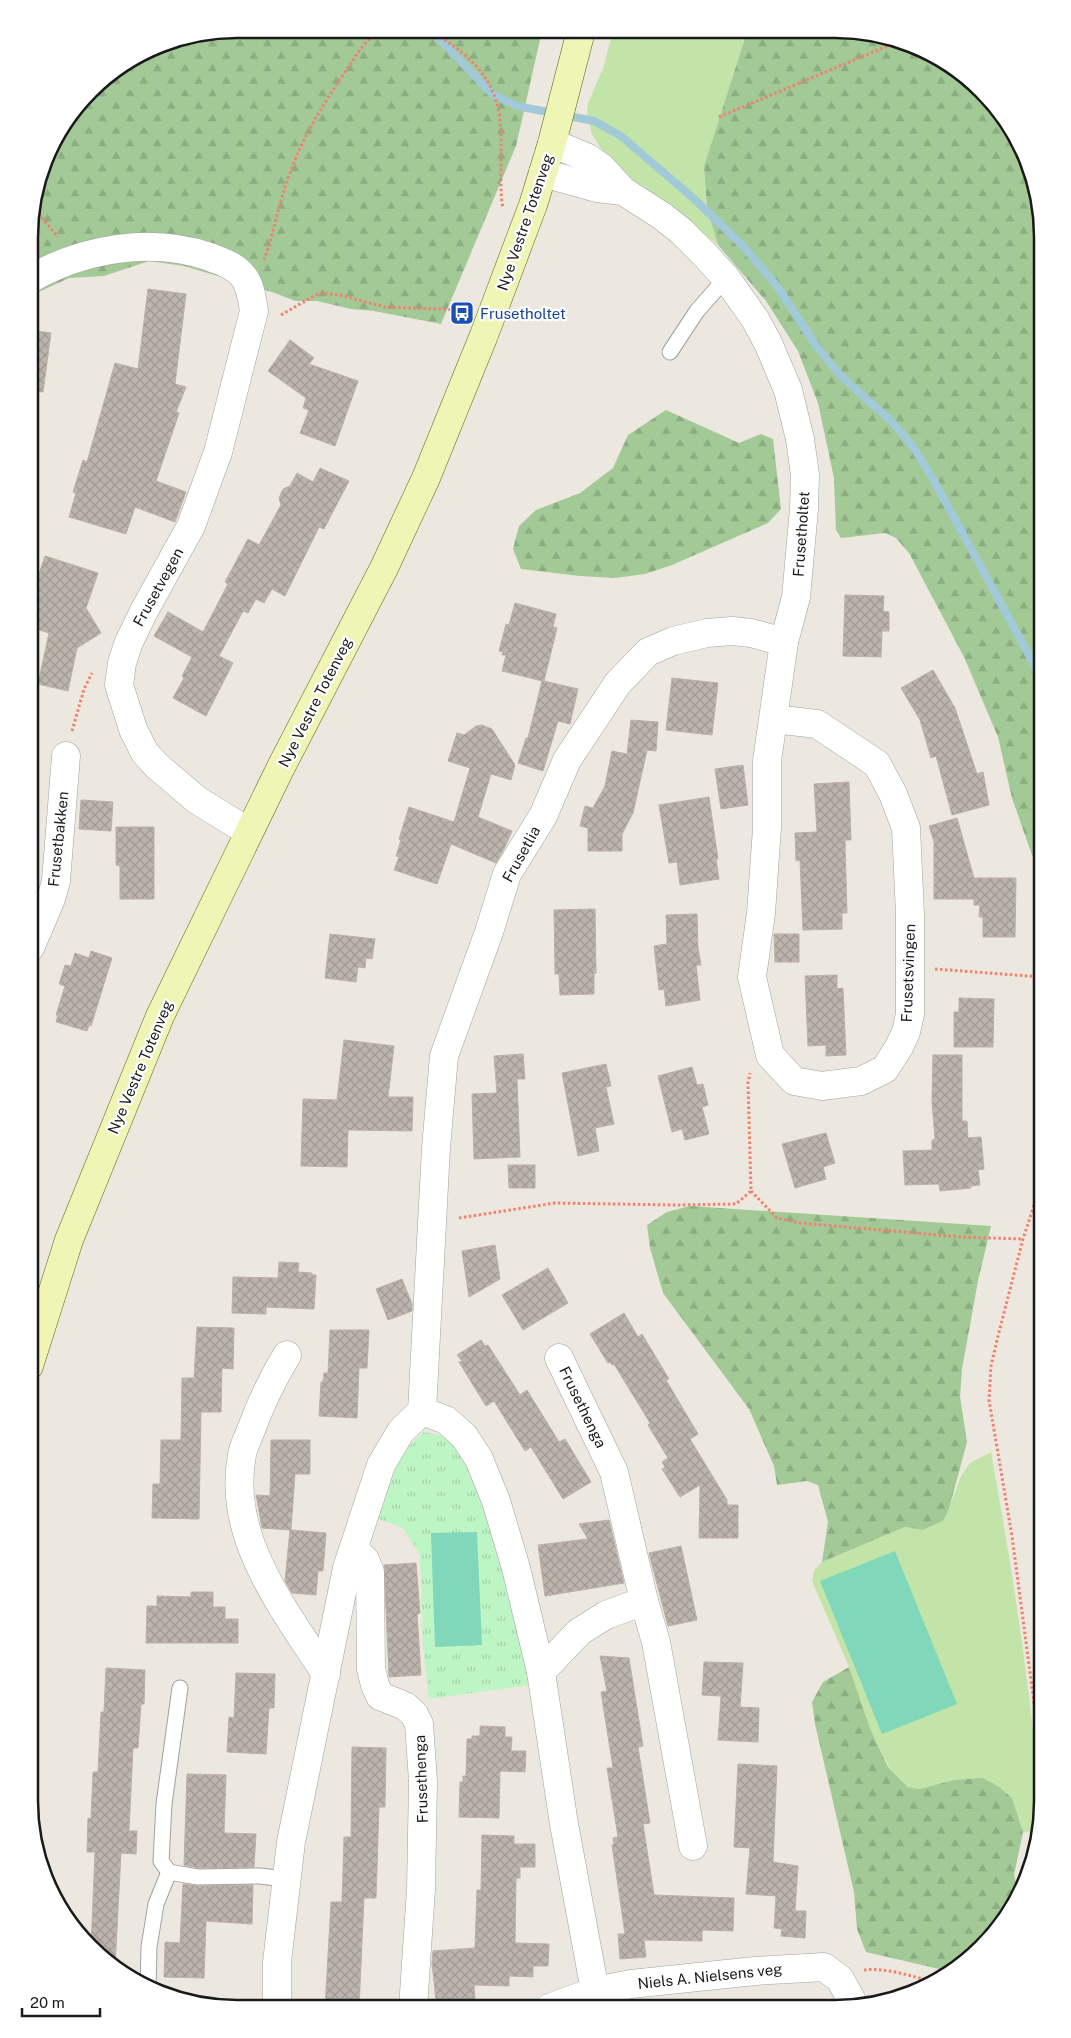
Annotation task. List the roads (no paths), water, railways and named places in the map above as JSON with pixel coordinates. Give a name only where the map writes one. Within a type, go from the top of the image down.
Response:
[{"type":"main road","name":"Nye Vestre Totenveg","points":[[38,1338],[69,1240],[160,1016],[249,832],[384,568],[426,478],[491,317],[522,234],[552,143],[579,38]]},
{"type":"street","name":"Frusetholtet","points":[[552,143],[588,158],[602,168],[623,191],[646,204],[681,231],[726,278],[755,319],[772,350],[788,390],[800,439],[805,475],[802,544],[796,597],[784,642]]},
{"type":"street","name":"Frusetholtet","points":[[543,173],[597,188],[623,191]]},
{"type":"street","name":"Frusetvegen","points":[[38,275],[77,258],[110,250],[144,246],[188,250],[228,264],[243,276],[252,293],[254,312],[218,452],[195,517],[128,644],[122,662],[119,685],[133,729],[145,753],[156,765],[197,800],[249,832]]},
{"type":"street","name":"Frusetlia","points":[[422,1412],[430,1250],[444,1056],[489,932],[507,874],[543,816],[566,760],[618,683],[648,652],[673,641],[716,633],[751,633],[784,642]]},
{"type":"street","name":"Frusetsvingen","points":[[774,719],[817,724],[877,764],[893,794],[906,828],[911,969],[910,1014],[906,1032],[885,1069],[861,1081],[822,1086],[794,1081],[770,1055],[752,977],[761,913],[767,828],[767,761],[784,642]]},
{"type":"street","name":"Frusetbakken","points":[[38,929],[51,899],[56,881],[66,756]]},
{"type":"street","points":[[287,1355],[265,1392],[242,1454],[238,1480],[242,1518],[254,1556],[285,1610],[326,1674]]},
{"type":"street","name":"Frusethenga","points":[[559,1358],[614,1472],[644,1601],[656,1642],[693,1846]]},
{"type":"street","points":[[277,2000],[277,1962],[285,1880],[291,1842],[347,1568],[368,1497],[381,1465],[401,1431],[422,1412],[446,1420],[464,1436],[479,1459],[496,1501],[516,1568],[541,1672],[564,1824],[596,1991]]},
{"type":"street","name":"Frusethenga","points":[[354,1549],[365,1560],[370,1572],[371,1669],[374,1685],[380,1696],[405,1706],[414,1714],[419,1724],[423,1782],[421,1888],[414,2000]]},
{"type":"street","points":[[541,1672],[579,1632],[606,1615],[644,1601]]},
{"type":"street","name":"Niels A. Nielsens veg","points":[[571,2000],[596,1991],[631,1984],[824,1967],[840,1979],[851,2000]]},
{"type":"lane","points":[[670,352],[697,311],[726,278]]},
{"type":"lane","points":[[180,1688],[164,1804],[161,1861],[169,1872],[198,1876],[260,1876],[285,1880]]},
{"type":"lane","points":[[148,1980],[149,1947],[156,1904],[169,1872]]},
{"type":"waterway","points":[[439,38],[492,94],[517,106],[594,121],[621,136],[692,197],[744,247],[777,286],[817,347],[840,375],[891,421],[914,448],[933,479],[1034,664]]},
{"type":"place","name":"Frusetholtet","points":[[462,313]]}]
